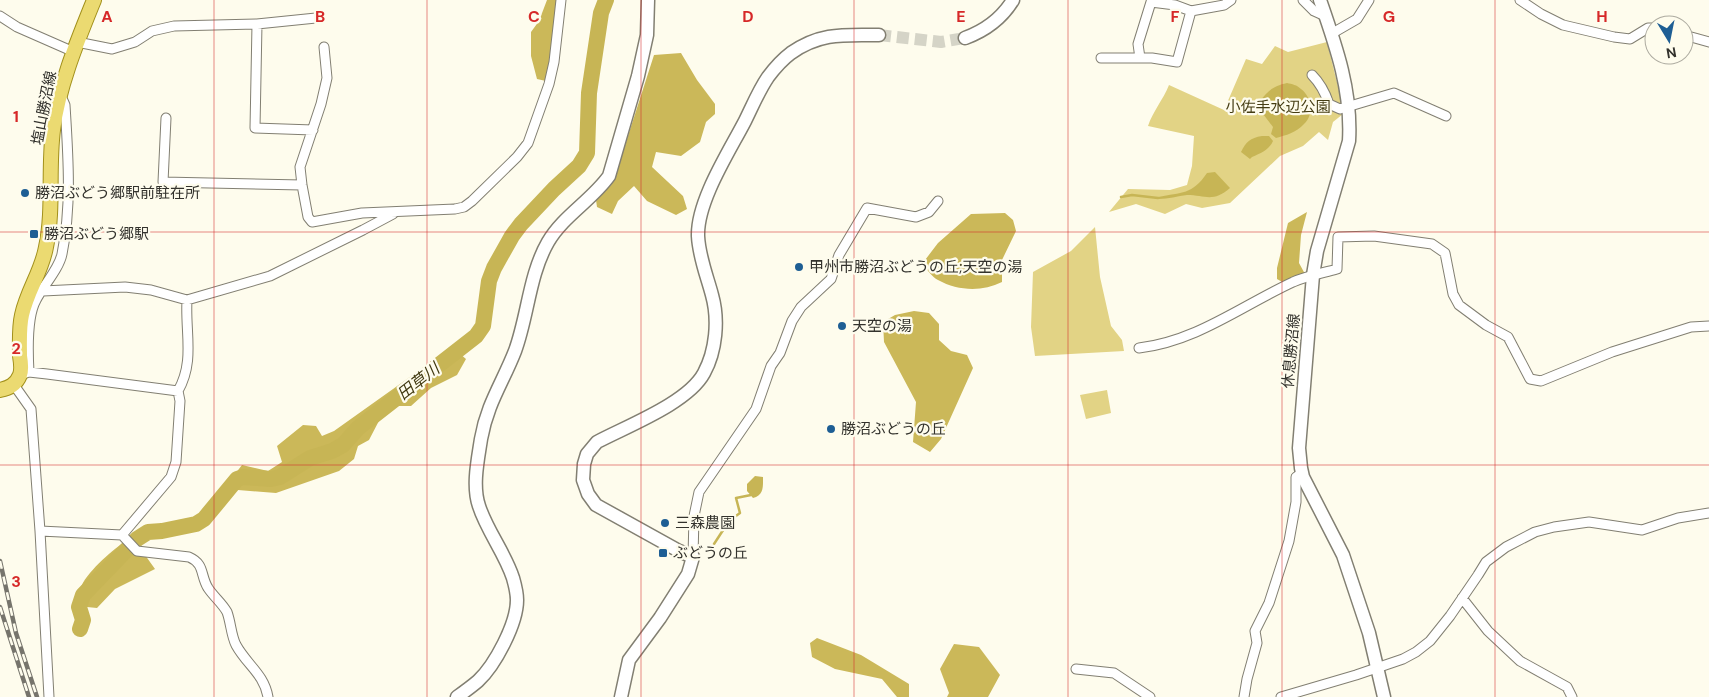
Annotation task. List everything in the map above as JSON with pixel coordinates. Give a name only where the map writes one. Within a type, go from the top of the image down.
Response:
[{"type":"main road","name":"塩山勝沼線","points":[[21,377],[20,335],[22,315],[46,246],[49,221],[49,174],[53,129],[60,96],[75,47],[94,0]]},
{"type":"main road","points":[[0,390],[8,388],[21,377]]},
{"type":"street","points":[[324,47],[327,78],[321,104],[300,167],[308,217],[312,222],[362,213],[455,209],[472,201],[517,157],[528,143],[546,96],[554,62],[561,0]]},
{"type":"street","points":[[457,697],[478,680],[492,663],[512,625],[517,602],[513,577],[478,506],[476,489],[477,470],[485,420],[515,350],[539,260],[548,242],[564,223],[600,188],[609,176],[638,76],[645,44],[648,0]]},
{"type":"street","points":[[965,38],[988,27],[1013,0]]},
{"type":"street","points":[[1140,58],[1138,44],[1151,2],[1167,4],[1191,11],[1224,6],[1230,0]]},
{"type":"street","points":[[1303,0],[1314,11],[1325,16]]},
{"type":"street","name":"休息勝沼線","points":[[1320,0],[1344,77],[1349,106],[1349,141],[1317,251],[1313,275],[1298,448],[1302,474],[1343,555],[1369,633],[1384,697]]},
{"type":"street","points":[[1331,34],[1357,19],[1369,0]]},
{"type":"street","points":[[1520,0],[1541,14],[1563,25],[1630,39],[1644,30]]},
{"type":"street","points":[[1101,58],[1152,58],[1177,62],[1191,11]]},
{"type":"street","points":[[0,16],[17,27],[75,47],[112,49],[135,42],[152,31],[174,26],[257,24],[316,18]]},
{"type":"street","points":[[257,24],[255,128],[312,130]]},
{"type":"street","points":[[693,557],[596,505],[584,487],[585,459],[597,442],[684,396],[704,374],[714,346],[716,313],[700,250],[698,234],[701,217],[712,185],[767,78],[790,53],[820,38],[837,34],[878,35]]},
{"type":"street","points":[[1694,38],[1709,42]]},
{"type":"street","points":[[1312,75],[1320,83],[1329,104],[1340,109],[1394,93],[1446,116]]},
{"type":"street","points":[[48,697],[40,531],[31,409],[21,377],[28,350],[35,301],[43,291],[62,256],[68,202],[65,105],[60,96]]},
{"type":"street","points":[[166,118],[163,182],[302,185]]},
{"type":"street","points":[[621,697],[629,660],[660,618],[692,565],[694,516],[699,492],[756,409],[771,366],[780,353],[792,321],[801,307],[831,279],[839,255],[867,208],[916,217],[930,212],[938,201]]},
{"type":"street","points":[[43,291],[125,287],[151,290],[187,300],[270,276],[396,212]]},
{"type":"street","points":[[1138,348],[1157,346],[1197,333],[1264,296],[1296,281],[1337,269],[1338,237],[1374,236],[1432,244],[1445,253],[1453,294],[1459,305],[1486,326],[1508,337],[1530,379],[1541,381],[1612,352],[1691,326],[1709,326]]},
{"type":"street","points":[[122,535],[171,477],[176,462],[180,401],[178,391],[183,383],[190,347],[186,317],[187,300]]},
{"type":"street","points":[[21,377],[178,391]]},
{"type":"street","points":[[1244,697],[1257,643],[1255,631],[1269,603],[1285,555],[1296,502],[1296,477],[1302,474]]},
{"type":"street","points":[[1281,697],[1377,668],[1403,659],[1416,652],[1430,642],[1486,562],[1506,547],[1535,532],[1589,522],[1642,530],[1678,518],[1709,512]]},
{"type":"street","points":[[40,531],[122,535],[137,551],[189,557],[197,560],[209,589],[220,601],[227,613],[237,646],[266,685],[268,697]]},
{"type":"street","points":[[1462,598],[1488,631],[1520,661],[1567,687],[1572,697]]},
{"type":"street","points":[[1076,669],[1114,673],[1150,697]]},
{"type":"green space","name":"小佐手水辺公園","points":[[1327,42],[1343,114],[1333,122],[1328,140],[1319,132],[1303,146],[1280,156],[1230,203],[1202,208],[1186,204],[1165,214],[1136,204],[1109,212],[1128,189],[1170,190],[1187,185],[1192,166],[1194,136],[1148,126],[1169,85],[1224,110],[1246,59],[1262,64],[1275,46],[1288,52]]},
{"type":"green space","points":[[1095,227],[1100,277],[1111,326],[1122,340],[1124,351],[1035,356],[1031,327],[1033,272],[1071,251]]},
{"type":"green space","points":[[1107,390],[1111,413],[1086,419],[1080,395]]},
{"type":"shaded area","points":[[547,0],[557,0],[551,61],[546,81],[537,79],[531,56],[531,32],[539,21]]},
{"type":"shaded area","points":[[681,53],[697,80],[715,104],[715,114],[706,122],[700,142],[681,156],[656,152],[652,167],[683,196],[687,209],[676,215],[647,201],[634,186],[618,201],[612,214],[597,207],[596,200],[611,185],[618,167],[654,55]]},
{"type":"shaded area","points":[[1287,83],[1305,92],[1310,106],[1309,116],[1298,130],[1276,138],[1271,134],[1273,127],[1260,110],[1260,101],[1271,89]]},
{"type":"shaded area","points":[[1262,136],[1269,136],[1273,141],[1262,153],[1250,159],[1241,152],[1249,141]]},
{"type":"shaded area","points":[[1215,172],[1230,188],[1224,193],[1214,197],[1187,195],[1159,199],[1158,197],[1191,189],[1207,173]]},
{"type":"shaded area","points":[[1307,212],[1301,235],[1299,263],[1305,274],[1284,283],[1277,279],[1277,268],[1288,223]]},
{"type":"shaded area","points":[[1005,213],[1013,220],[1016,231],[1002,260],[1002,282],[978,289],[962,288],[936,279],[922,264],[938,243],[971,214]]},
{"type":"shaded area","points":[[914,311],[929,313],[939,324],[939,340],[951,351],[967,355],[973,368],[941,439],[930,452],[913,442],[916,402],[884,342],[883,322],[895,315]]},
{"type":"shaded area","points":[[452,347],[466,359],[457,375],[431,388],[411,406],[396,406],[382,415],[369,440],[358,446],[354,459],[339,471],[276,493],[238,490],[232,478],[242,465],[268,471],[282,462],[277,446],[303,425],[316,426],[322,436],[334,431]]},
{"type":"shaded area","points":[[755,476],[763,477],[763,487],[761,493],[753,498],[747,491],[747,484]]},
{"type":"shaded area","points":[[123,543],[134,554],[145,555],[155,569],[115,589],[97,608],[87,607],[83,604],[81,596],[83,583],[99,563]]},
{"type":"shaded area","points":[[817,638],[861,655],[909,684],[909,697],[897,697],[882,679],[835,669],[812,657],[810,643]]},
{"type":"shaded area","points":[[954,644],[979,647],[1000,675],[988,697],[947,697],[949,693],[940,669]]},
{"type":"waterway","name":"田草川","points":[[80,629],[83,620],[79,607],[83,595],[137,539],[148,532],[196,524],[204,519],[237,479],[243,477],[271,479],[280,477],[310,458],[332,451],[343,445],[358,428],[476,336],[483,326],[489,281],[512,236],[554,189],[579,166],[587,153],[589,93],[601,13],[606,0]]},
{"type":"waterway","points":[[1121,197],[1132,195],[1158,198]]},
{"type":"waterway","points":[[714,544],[729,521],[740,513],[736,498],[751,495]]},
{"type":"tunnel","points":[[879,35],[941,42],[965,38]]},
{"type":"railway","points":[[0,561],[16,633],[37,697]]},
{"type":"railway","points":[[0,607],[29,697]]},
{"type":"place","name":"勝沼ぶどう郷駅前駐在所","points":[[25,193]]},
{"type":"place","name":"勝沼ぶどう郷駅","points":[[34,234]]},
{"type":"place","name":"甲州市勝沼ぶどうの丘;天空の湯","points":[[799,267]]},
{"type":"place","name":"天空の湯","points":[[842,326]]},
{"type":"place","name":"勝沼ぶどうの丘","points":[[831,429]]},
{"type":"place","name":"三森農園","points":[[665,523]]},
{"type":"place","name":"ぶどうの丘","points":[[663,553]]}]
